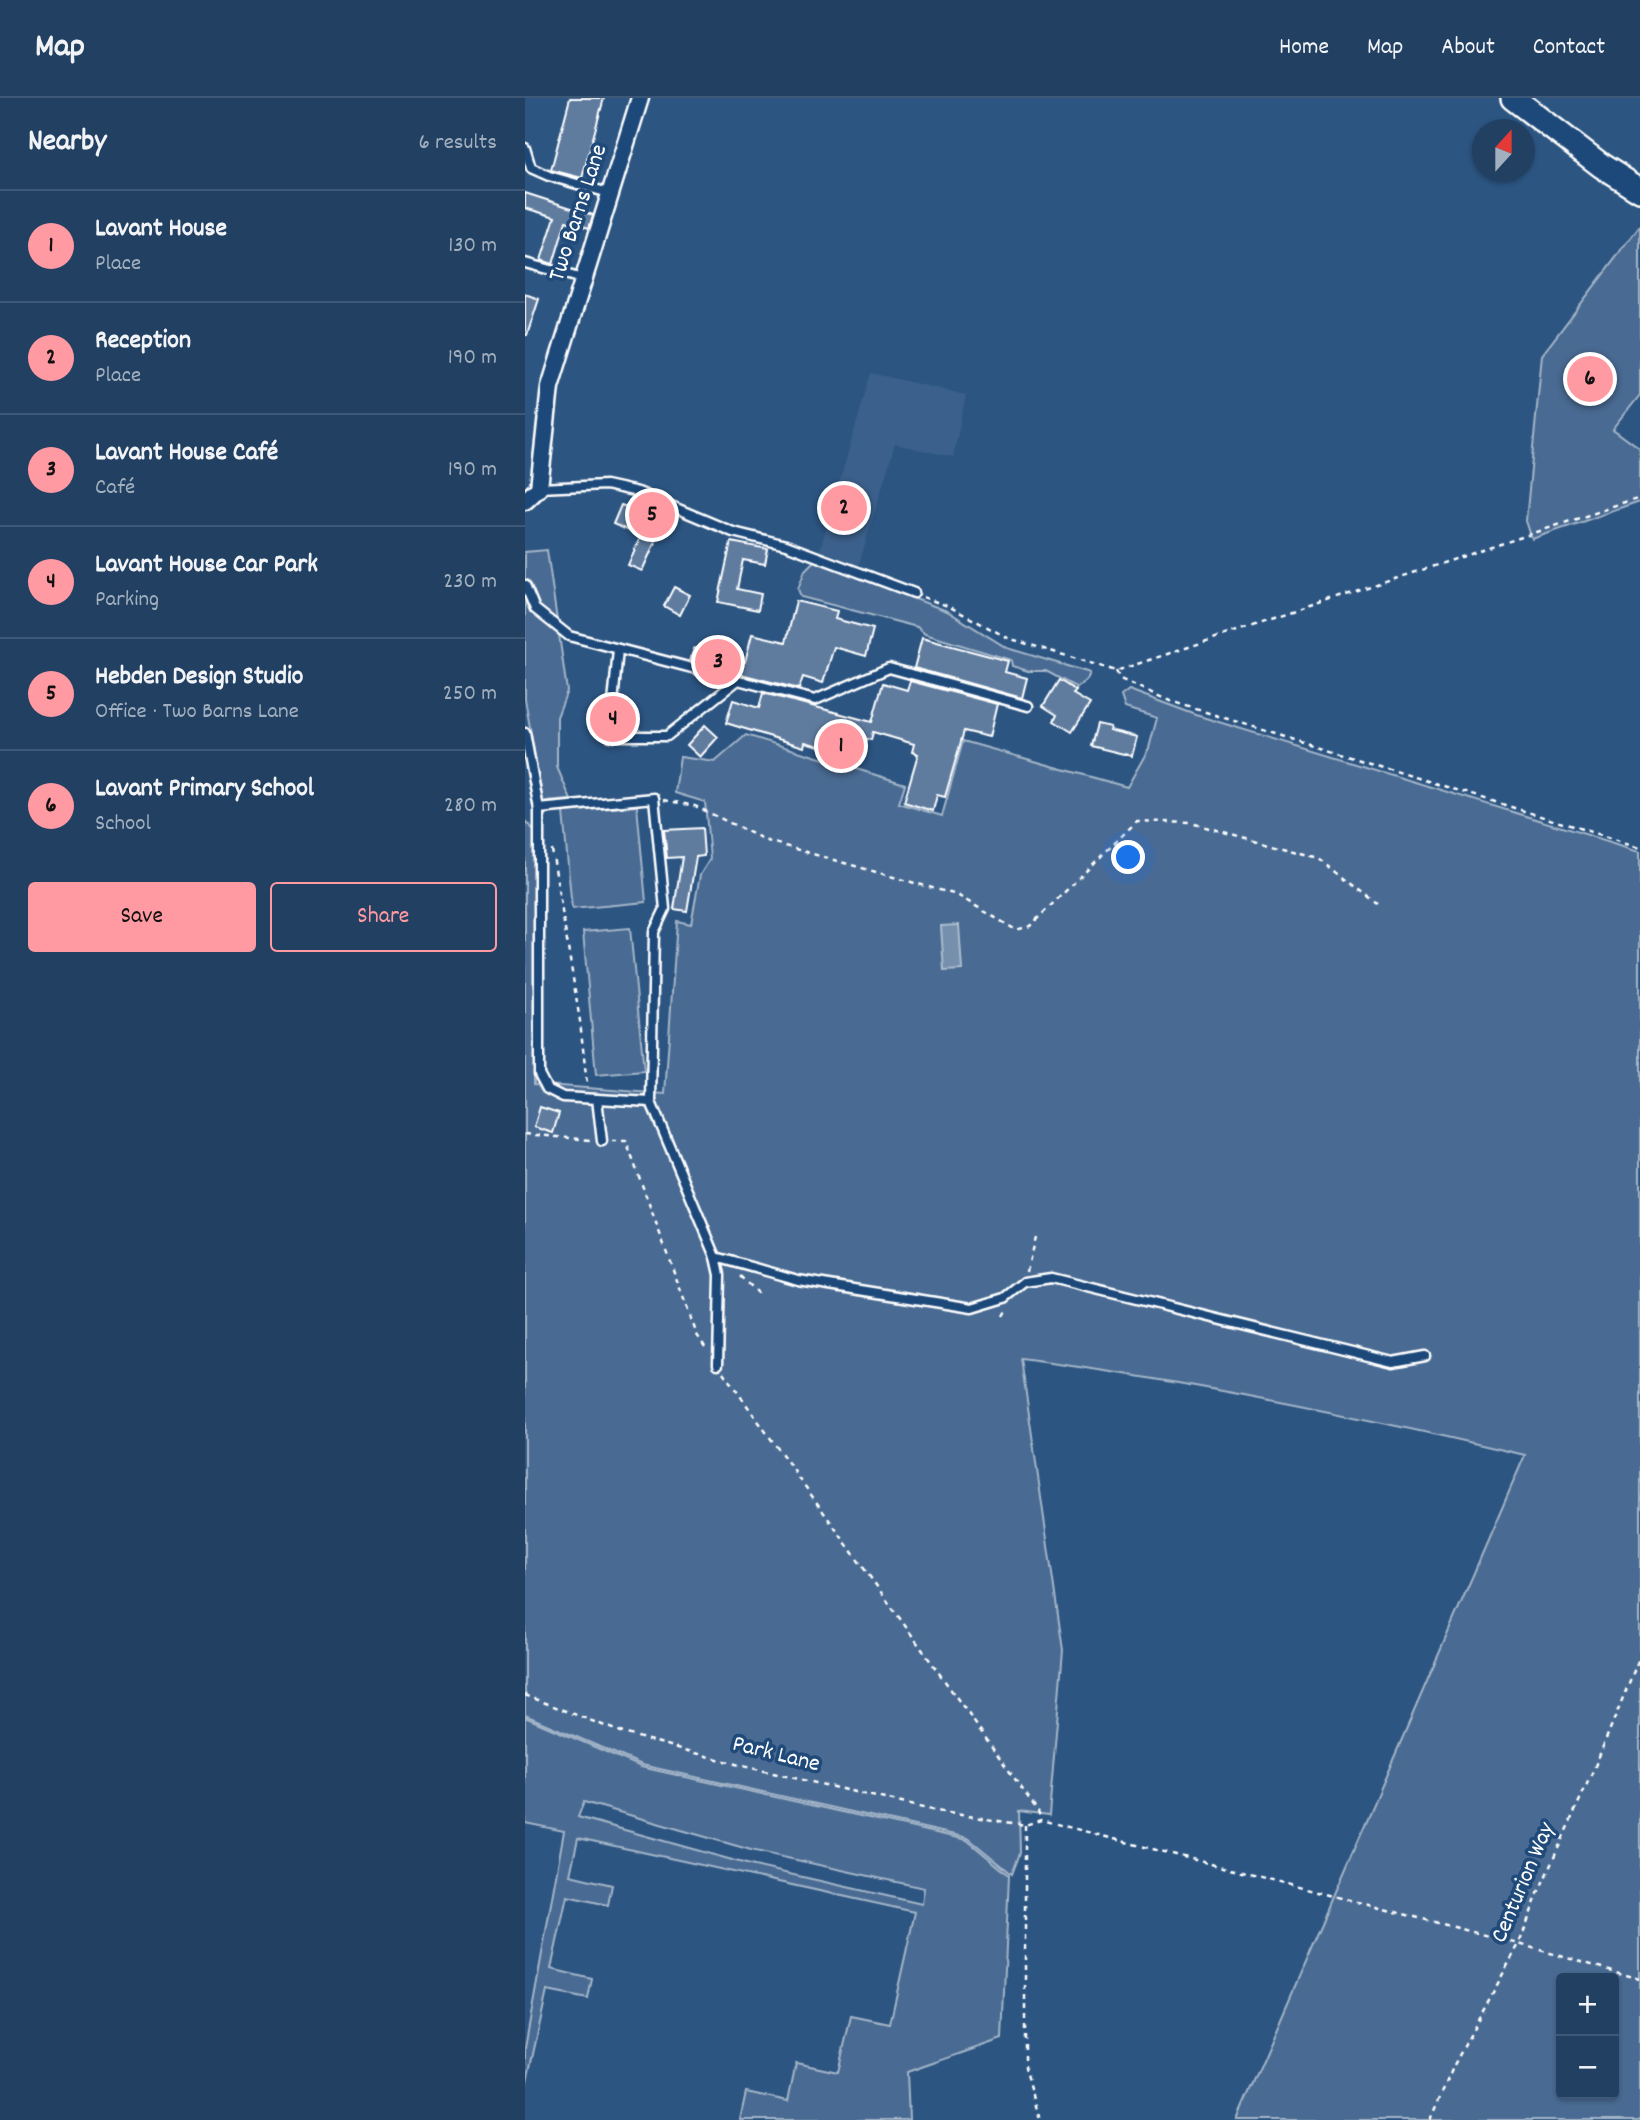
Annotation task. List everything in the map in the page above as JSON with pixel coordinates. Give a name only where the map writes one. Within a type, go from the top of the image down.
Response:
[{"type":"street","name":"Two Barns Lane","points":[[540,488],[550,387],[640,98]]},
{"type":"street","points":[[1513,98],[1602,166],[1640,190]]},
{"type":"street","points":[[525,502],[540,488]]},
{"type":"lane","points":[[525,148],[531,168],[549,176],[609,193]]},
{"type":"lane","points":[[525,263],[583,279]]},
{"type":"lane","points":[[540,488],[606,485],[638,492],[733,532],[786,545],[914,593]]},
{"type":"lane","points":[[525,586],[535,609],[569,636],[815,700],[889,668],[1028,706]]},
{"type":"lane","points":[[618,649],[610,736],[667,736],[738,680]]},
{"type":"lane","points":[[525,733],[539,809],[540,1074],[547,1089],[563,1097],[651,1102]]},
{"type":"lane","points":[[539,809],[654,798],[665,909],[654,932],[651,1102],[717,1262],[720,1275],[718,1364]]},
{"type":"lane","points":[[592,1099],[602,1141]]},
{"type":"lane","points":[[717,1262],[798,1279],[972,1308],[1005,1298],[1025,1282],[1051,1278],[1393,1362],[1425,1356]]},
{"type":"path","points":[[914,593],[950,607],[1008,638],[1116,671],[1640,498]]},
{"type":"path","points":[[1116,671],[1120,679],[1170,701],[1640,847]]},
{"type":"path","points":[[654,798],[695,806],[767,841],[957,895],[1017,930],[1030,926],[1137,821],[1191,823],[1319,858],[1378,904]]},
{"type":"path","points":[[552,844],[592,1099]]},
{"type":"path","points":[[525,1135],[626,1142],[697,1335],[1038,1811],[1041,1820]]},
{"type":"path","points":[[1025,1282],[1035,1237]]},
{"type":"path","points":[[717,1262],[738,1274],[758,1294]]},
{"type":"path","name":"Centurion Way","points":[[1430,2120],[1454,2065],[1519,1944],[1640,1656]]},
{"type":"path","name":"Park Lane","points":[[525,1695],[623,1733],[743,1766],[936,1811],[1024,1825]]},
{"type":"path","points":[[1039,2120],[1025,2067],[1024,1825],[1041,1820],[1519,1944],[1640,1979]]},
{"type":"shaded area","points":[[1640,226],[1640,395],[1613,429],[1640,449],[1640,502],[1532,539],[1526,521],[1542,355]]},
{"type":"shaded area","points":[[871,373],[966,395],[953,457],[895,444],[859,565],[820,550]]},
{"type":"shaded area","points":[[547,550],[567,691],[557,717],[557,767],[571,800],[543,802],[525,699],[525,552]]},
{"type":"shaded area","points":[[814,561],[947,611],[1007,648],[1090,673],[1087,680],[1077,688],[1046,671],[1028,671],[1012,666],[1011,660],[925,634],[917,627],[801,597],[798,589],[805,570]]},
{"type":"shaded area","points":[[1129,690],[1199,716],[1640,851],[1640,2120],[1237,2120],[1525,1455],[1275,1401],[1021,1359],[1063,1650],[1049,1815],[1019,1811],[1020,1853],[1012,1874],[968,1838],[642,1765],[525,1715],[525,821],[534,830],[534,1084],[665,1094],[677,921],[691,924],[700,875],[710,859],[705,802],[675,793],[680,757],[715,762],[746,735],[905,784],[899,803],[942,816],[963,741],[1127,787],[1149,748],[1157,718],[1125,708],[1121,696]]},
{"type":"shaded area","points":[[637,806],[646,902],[572,909],[563,812]]},
{"type":"shaded area","points":[[959,925],[962,970],[944,971],[941,926]]},
{"type":"shaded area","points":[[630,928],[644,1071],[596,1075],[583,932]]},
{"type":"shaded area","points":[[525,1717],[641,1767],[967,1840],[1009,1875],[1002,2039],[907,2072],[909,2120],[740,2120],[746,2092],[788,2101],[796,2063],[838,2072],[851,2016],[890,2024],[915,1912],[578,1838],[570,1875],[612,1885],[608,1905],[567,1896],[551,1969],[592,1979],[588,1999],[547,1991],[525,2090],[525,2048],[564,1831],[525,1823]],"holes":[[[584,1802],[751,1850],[924,1888],[922,1904],[750,1865],[578,1817]]]},
{"type":"building","points":[[570,98],[604,98],[582,178],[551,170]]},
{"type":"building","points":[[525,193],[593,215],[589,228],[566,221],[553,264],[541,260],[555,217],[525,208]]},
{"type":"building","points":[[525,294],[539,299],[527,335],[525,335]]},
{"type":"building","points":[[643,503],[668,514],[642,571],[628,565],[641,536],[613,524],[621,505],[640,511]]},
{"type":"building","points":[[731,542],[768,549],[765,564],[743,560],[737,589],[761,594],[758,610],[718,602]]},
{"type":"building","points":[[674,587],[690,595],[680,615],[664,606]]},
{"type":"building","points":[[796,601],[837,611],[835,619],[873,629],[866,656],[834,647],[823,683],[803,677],[799,689],[690,661],[694,648],[745,662],[752,634],[786,642]]},
{"type":"building","points":[[922,638],[1008,661],[1005,672],[1027,678],[1022,698],[914,668]]},
{"type":"building","points":[[1059,680],[1076,691],[1073,694],[1090,704],[1072,732],[1054,721],[1057,715],[1043,706]]},
{"type":"building","points":[[910,681],[997,704],[989,737],[964,731],[945,797],[937,795],[933,811],[904,802],[918,754],[912,752],[914,744],[873,732],[871,740],[864,738],[857,763],[839,758],[841,752],[805,742],[804,747],[726,723],[733,700],[759,708],[763,693],[872,722],[883,683],[907,690]]},
{"type":"building","points":[[1097,724],[1137,737],[1132,756],[1091,746]]},
{"type":"building","points":[[705,725],[718,737],[700,757],[687,745]]},
{"type":"building","points":[[702,828],[704,856],[696,857],[687,911],[674,909],[682,857],[667,858],[664,830]]},
{"type":"building","points":[[540,1107],[559,1113],[553,1133],[534,1127]]},
{"type":"place","name":"Lavant Primary School","points":[[1590,379]]},
{"type":"place","name":"Reception","points":[[844,508]]},
{"type":"place","name":"Hebden Design Studio","points":[[652,515]]},
{"type":"place","name":"Lavant House Café","points":[[718,662]]},
{"type":"place","name":"Lavant House Car Park","points":[[613,719]]},
{"type":"place","name":"Lavant House","points":[[841,746]]}]
